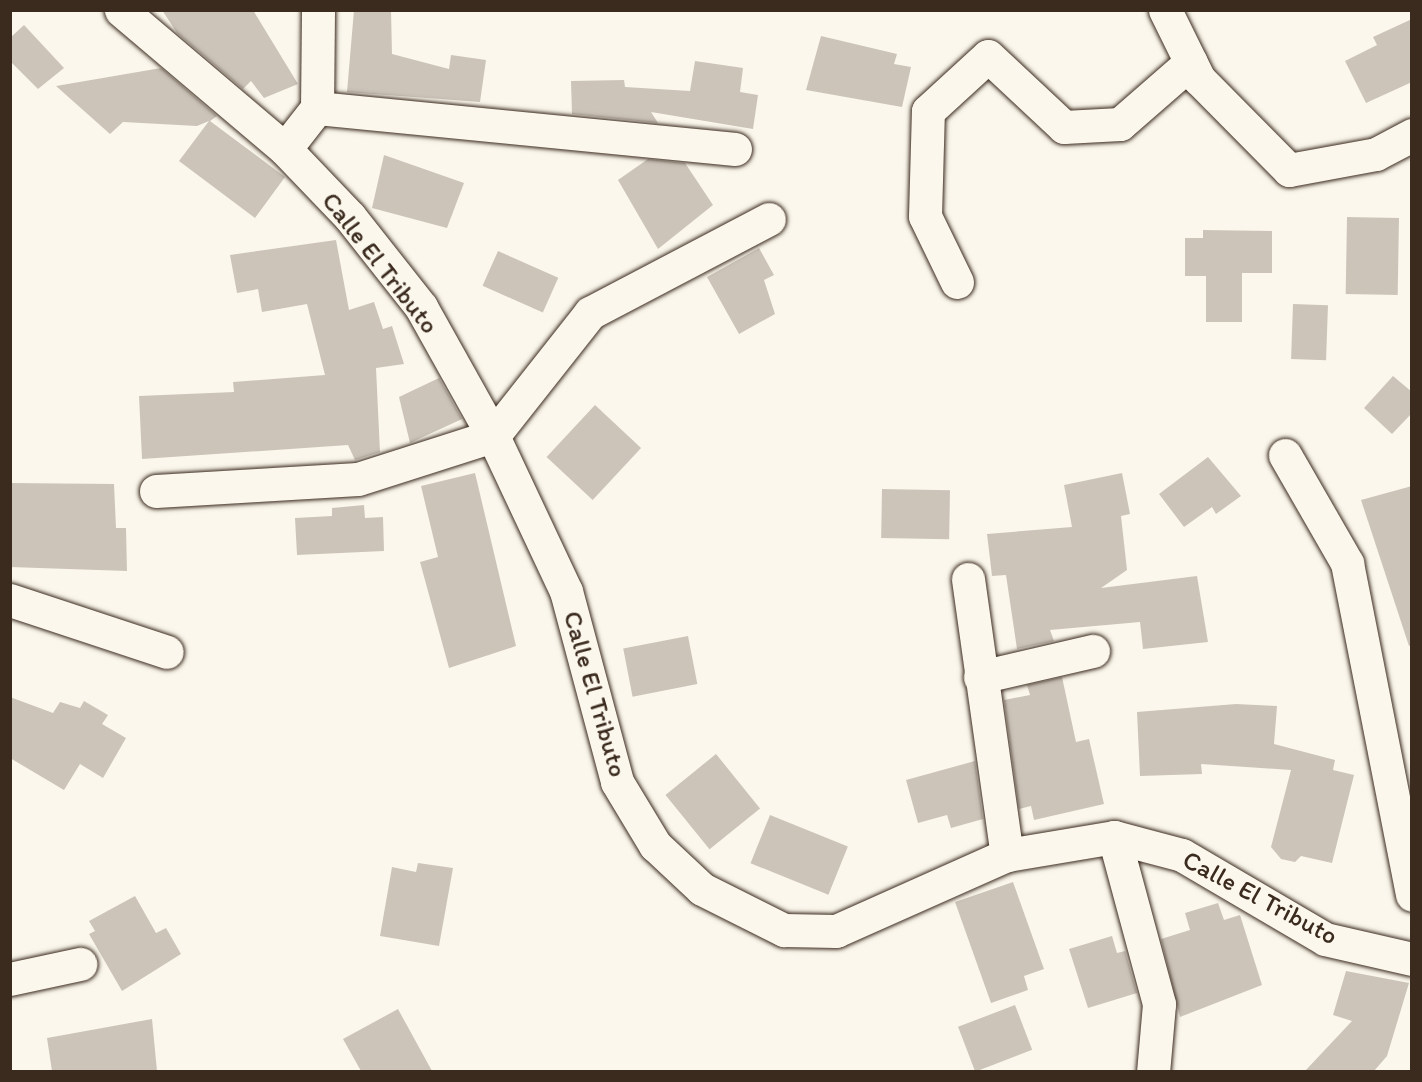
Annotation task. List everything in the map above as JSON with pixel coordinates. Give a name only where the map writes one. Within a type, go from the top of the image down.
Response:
[{"type":"street","name":"Calle El Tributo","points":[[121,10],[285,149],[350,217],[421,307],[493,436],[566,591],[617,782],[655,845],[702,889],[784,930],[836,931],[1006,855],[1114,837],[1182,855],[1325,939],[1412,959]]},
{"type":"street","points":[[285,149],[317,108],[318,10]]},
{"type":"street","points":[[1165,10],[1199,79],[1289,170],[1376,154],[1412,135]]},
{"type":"street","points":[[957,282],[925,216],[928,111],[988,56],[1064,127],[1120,124],[1191,62]]},
{"type":"street","points":[[317,108],[735,148]]},
{"type":"street","points":[[156,491],[358,479],[493,436],[590,313],[769,219]]},
{"type":"street","points":[[1285,456],[1347,563],[1412,895]]},
{"type":"street","points":[[968,579],[1006,855]]},
{"type":"street","points":[[10,600],[166,652]]},
{"type":"street","points":[[980,677],[1093,651]]},
{"type":"street","points":[[1114,837],[1160,1004],[1153,1071]]},
{"type":"street","points":[[10,979],[80,964]]},
{"type":"building","points":[[162,10],[253,10],[298,84],[264,98],[251,81],[243,89],[177,33]]},
{"type":"building","points":[[354,10],[391,10],[392,54],[449,69],[451,55],[486,60],[480,102],[347,92]]},
{"type":"building","points":[[1412,19],[1412,82],[1366,103],[1345,61],[1377,45],[1373,37]]},
{"type":"building","points":[[24,25],[64,68],[38,89],[10,61],[10,38]]},
{"type":"building","points":[[821,36],[897,54],[894,64],[911,67],[902,107],[806,90]]},
{"type":"building","points":[[695,61],[743,68],[740,92],[758,95],[753,129],[651,112],[658,123],[572,114],[571,81],[624,80],[625,87],[690,91]]},
{"type":"building","points":[[161,68],[217,116],[210,121],[285,177],[255,218],[179,161],[209,121],[197,126],[123,122],[110,134],[56,86]]},
{"type":"building","points":[[384,155],[464,183],[447,228],[372,208]]},
{"type":"building","points":[[648,159],[685,163],[713,205],[658,249],[618,180]]},
{"type":"building","points":[[1347,217],[1399,218],[1398,295],[1346,294]]},
{"type":"building","points":[[1203,230],[1272,231],[1272,273],[1242,273],[1242,322],[1206,322],[1206,276],[1185,276],[1185,238],[1203,238]]},
{"type":"building","points":[[336,240],[349,310],[374,302],[383,329],[392,326],[404,364],[376,368],[380,452],[355,460],[348,445],[142,459],[139,396],[234,392],[233,382],[325,375],[307,304],[262,312],[258,289],[237,293],[230,255]]},
{"type":"building","points":[[759,248],[774,275],[764,280],[775,314],[739,334],[707,277]]},
{"type":"building","points":[[498,251],[558,278],[543,313],[483,286]]},
{"type":"building","points":[[1293,304],[1328,305],[1326,360],[1291,359]]},
{"type":"building","points":[[1393,376],[1412,392],[1412,413],[1392,434],[1364,408]]},
{"type":"building","points":[[439,378],[462,419],[410,443],[399,397]]},
{"type":"building","points":[[595,405],[641,448],[593,500],[547,457]]},
{"type":"building","points":[[1208,457],[1241,496],[1216,514],[1212,507],[1184,527],[1159,494]]},
{"type":"building","points":[[475,473],[516,646],[449,668],[420,562],[438,557],[421,486]]},
{"type":"building","points":[[1122,473],[1130,514],[1121,516],[1127,570],[1101,588],[1197,576],[1208,642],[1143,649],[1140,622],[1050,630],[1054,641],[1017,649],[1006,575],[992,576],[987,534],[1072,527],[1064,485]]},
{"type":"building","points":[[10,483],[114,484],[116,528],[126,528],[127,571],[10,567]]},
{"type":"building","points":[[1412,486],[1412,645],[1409,646],[1361,500]]},
{"type":"building","points":[[882,489],[950,490],[949,539],[881,538]]},
{"type":"building","points":[[364,505],[365,518],[383,517],[384,551],[297,555],[295,518],[332,516],[332,508]]},
{"type":"building","points":[[688,636],[697,684],[633,697],[623,649]]},
{"type":"building","points":[[1062,677],[1076,742],[1089,739],[1104,804],[1034,820],[1031,806],[1019,809],[1004,700],[1030,695],[1027,685]]},
{"type":"building","points":[[10,697],[53,713],[60,702],[80,708],[84,701],[108,715],[102,724],[126,738],[103,778],[80,764],[64,790],[10,758]]},
{"type":"building","points":[[1236,704],[1277,706],[1274,744],[1335,760],[1333,770],[1354,775],[1332,863],[1301,856],[1295,862],[1281,859],[1271,847],[1291,770],[1201,764],[1202,774],[1140,776],[1137,712]]},
{"type":"building","points":[[716,754],[760,808],[710,849],[665,795]]},
{"type":"building","points":[[975,761],[983,819],[951,828],[947,815],[918,823],[906,780]]},
{"type":"building","points":[[770,815],[848,846],[828,895],[751,863]]},
{"type":"building","points":[[418,863],[453,868],[439,946],[380,936],[392,867],[416,872]]},
{"type":"building","points":[[1013,882],[1044,969],[1024,976],[1028,990],[991,1003],[955,902]]},
{"type":"building","points":[[135,896],[156,933],[166,928],[181,954],[122,991],[89,934],[95,931],[89,921]]},
{"type":"building","points":[[1218,903],[1224,920],[1240,915],[1262,985],[1180,1017],[1161,939],[1190,930],[1185,913]]},
{"type":"building","points":[[1112,936],[1117,953],[1125,951],[1137,993],[1088,1008],[1069,949]]},
{"type":"building","points":[[1346,971],[1409,983],[1387,1056],[1374,1071],[1305,1071],[1352,1021],[1333,1015]]},
{"type":"building","points":[[1015,1005],[1032,1050],[975,1072],[958,1027]]},
{"type":"building","points":[[398,1009],[432,1071],[361,1071],[343,1039]]},
{"type":"building","points":[[152,1019],[157,1071],[52,1071],[47,1038]]}]
